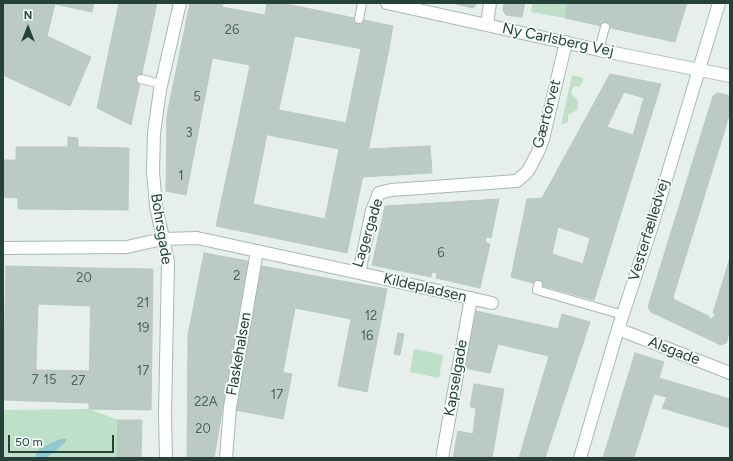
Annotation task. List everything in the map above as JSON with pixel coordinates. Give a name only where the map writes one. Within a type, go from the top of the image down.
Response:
[{"type":"street","name":"Bohrsgade","points":[[166,458],[165,416],[168,262],[156,206],[153,172],[154,129],[161,84],[180,3]]},
{"type":"street","name":"Ny Carlsberg Vej","points":[[386,3],[599,50],[730,76]]},
{"type":"street","points":[[487,25],[490,3]]},
{"type":"street","name":"Vesterfælledvej","points":[[580,458],[618,329],[651,229],[719,3]]},
{"type":"street","name":"Gærtorvet","points":[[517,180],[528,171],[543,139],[566,42]]},
{"type":"street","name":"Lagergade","points":[[3,248],[127,247],[162,239],[197,238],[359,273],[372,211],[379,193],[391,190],[517,180]]},
{"type":"street","name":"Flaskehalsen","points":[[226,458],[230,407],[257,251]]},
{"type":"street","name":"Kildepladsen","points":[[359,273],[492,303]]},
{"type":"street","name":"Kapselgade","points":[[442,458],[471,298]]},
{"type":"street","name":"Alsgade","points":[[618,329],[730,373]]},
{"type":"lane","points":[[359,19],[362,3]]},
{"type":"lane","points":[[599,50],[605,27]]},
{"type":"lane","points":[[141,79],[161,84]]},
{"type":"lane","points":[[538,285],[537,290],[623,315]]},
{"type":"green space","points":[[532,3],[568,3],[565,18],[531,12]]},
{"type":"green space","points":[[572,75],[583,78],[583,81],[579,87],[574,86],[571,93],[578,101],[578,107],[577,110],[568,115],[568,122],[561,125]]},
{"type":"green space","points":[[414,349],[443,355],[439,378],[410,372]]},
{"type":"green space","points":[[89,409],[118,420],[118,458],[3,458],[3,410]]},
{"type":"water","points":[[60,439],[66,439],[66,442],[46,458],[35,458],[39,449]]},
{"type":"building","points":[[3,3],[94,3],[92,12],[55,4],[47,36],[91,57],[70,106],[3,75]]},
{"type":"building","points":[[119,3],[157,3],[131,125],[97,108]]},
{"type":"building","points":[[190,3],[223,3],[186,195],[166,191],[167,115]]},
{"type":"building","points":[[267,3],[280,3],[301,7],[273,136],[237,128],[250,65],[265,68],[275,17],[265,15]]},
{"type":"building","points":[[456,3],[477,3],[473,8]]},
{"type":"building","points":[[504,3],[525,3],[522,17],[506,15],[503,10]]},
{"type":"building","points":[[568,3],[687,3],[675,42],[565,18]]},
{"type":"building","points":[[222,7],[275,17],[265,68],[213,58]]},
{"type":"building","points":[[301,7],[393,26],[388,54],[295,36]]},
{"type":"building","points":[[361,49],[388,54],[347,253],[216,226],[237,128],[267,134],[253,204],[325,219],[339,149],[273,136],[279,110],[346,123]]},
{"type":"building","points":[[610,74],[661,84],[594,300],[511,277],[527,199],[542,198]],"holes":[[[624,92],[644,98],[633,135],[607,127]],[[558,227],[590,238],[583,264],[552,254]]]},
{"type":"building","points":[[718,93],[730,96],[730,117],[728,118],[673,297],[675,300],[709,316],[708,317],[711,319],[714,317],[715,313],[713,313],[730,258],[730,331],[726,343],[721,345],[651,312],[648,307],[713,96]]},
{"type":"building","points":[[68,137],[78,138],[78,147],[129,148],[128,210],[18,209],[18,198],[4,197],[4,160],[16,160],[16,147],[68,147]]},
{"type":"building","points":[[430,146],[432,173],[362,177],[368,149]]},
{"type":"building","points":[[499,199],[491,238],[486,237],[485,242],[490,244],[480,288],[436,278],[437,273],[432,272],[431,277],[372,265],[385,206]]},
{"type":"building","points":[[204,253],[248,261],[214,458],[187,458],[188,335]]},
{"type":"building","points":[[6,266],[91,268],[91,306],[38,304],[36,370],[90,371],[89,403],[3,400]]},
{"type":"building","points":[[262,266],[358,284],[351,319],[295,308],[283,372],[243,365]]},
{"type":"building","points":[[91,268],[153,269],[151,410],[89,409]]},
{"type":"building","points":[[358,284],[387,289],[367,392],[338,386]]},
{"type":"building","points":[[476,311],[558,329],[562,314],[590,322],[545,458],[519,458],[549,356],[498,344],[490,373],[464,368]]},
{"type":"building","points":[[398,333],[404,334],[400,355],[394,354]]},
{"type":"building","points":[[635,353],[664,362],[659,378],[730,399],[730,428],[662,408],[667,397],[654,394],[634,457],[637,458],[603,458]]},
{"type":"building","points":[[243,365],[292,374],[283,419],[235,410]]},
{"type":"building","points":[[474,384],[504,389],[492,458],[453,458],[458,431],[473,434],[476,408],[470,407]]},
{"type":"building","points":[[118,420],[142,420],[141,458],[117,458]]}]
